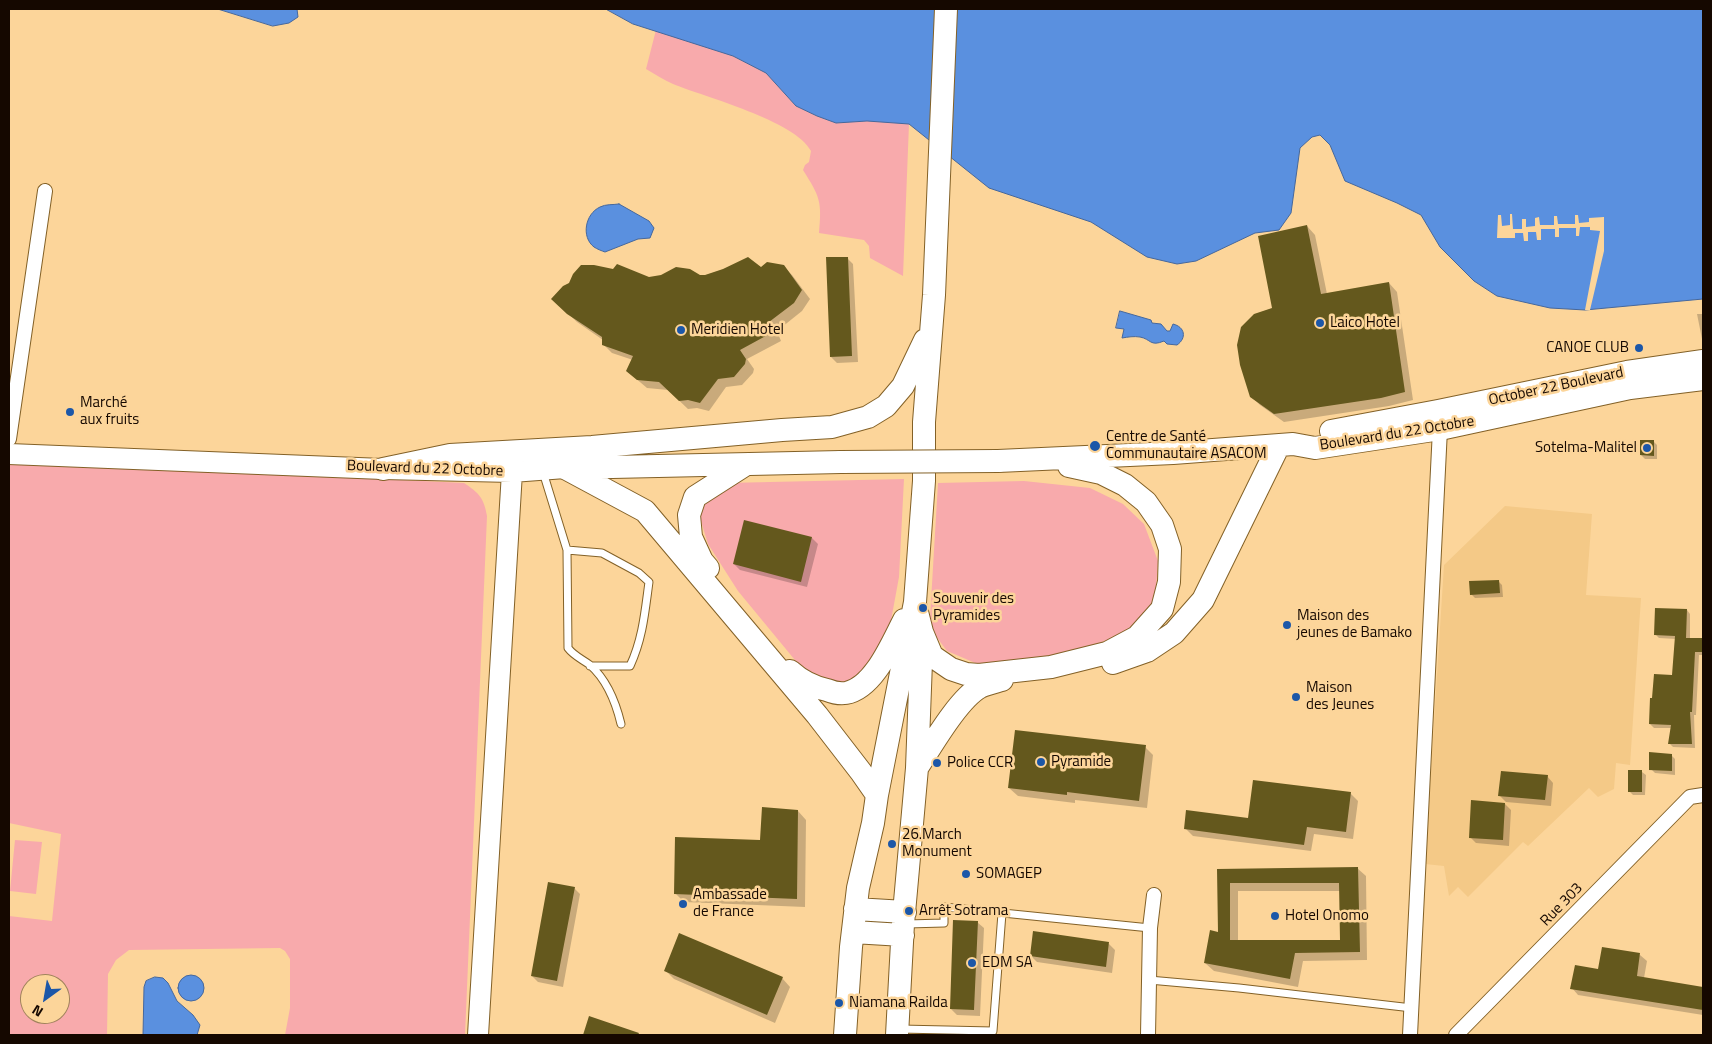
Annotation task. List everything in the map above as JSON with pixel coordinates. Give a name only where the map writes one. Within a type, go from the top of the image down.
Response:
[{"type":"main road","points":[[845,1035],[858,888],[873,823],[915,602],[924,481],[924,422],[933,305],[946,9]]},
{"type":"main road","points":[[383,469],[450,455],[592,447],[832,427],[868,417],[886,406],[903,386],[924,342],[933,305]]},
{"type":"main road","name":"October 22 Boulevard","points":[[1286,444],[1313,434],[1438,411],[1627,372],[1703,361]]},
{"type":"main road","name":"Boulevard du 22 Octobre","points":[[565,468],[635,465],[998,461],[1163,453],[1286,444],[1315,448],[1440,429],[1630,388],[1703,379]]},
{"type":"main road","points":[[917,768],[956,711],[979,688],[1002,680],[1052,675],[1104,666],[1147,651],[1174,633],[1203,600],[1286,444]]},
{"type":"main road","points":[[915,602],[922,632],[932,656],[951,669],[979,676],[1051,667],[1107,653],[1137,638],[1162,609],[1169,582],[1170,549],[1162,525],[1146,502],[1125,485],[1101,473],[1070,466],[998,461]]},
{"type":"main road","points":[[745,464],[695,497],[688,515],[691,538],[702,560],[735,603],[781,661],[800,680],[815,688],[844,694],[857,689],[868,680],[878,667],[915,602]]},
{"type":"main road","points":[[565,468],[645,511],[817,715],[877,795]]},
{"type":"main road","points":[[897,1032],[917,768],[922,632]]},
{"type":"main road","points":[[855,909],[904,924]]},
{"type":"main road","points":[[853,932],[904,924]]},
{"type":"street","points":[[9,439],[44,191]]},
{"type":"street","points":[[1410,1035],[1440,429]]},
{"type":"street","name":"Boulevard du 22 Octobre","points":[[9,454],[383,469],[512,472],[565,468]]},
{"type":"street","points":[[478,1035],[512,472]]},
{"type":"street","name":"Rue 303","points":[[1461,1035],[1697,796]]},
{"type":"street","points":[[1148,1035],[1150,928],[1154,895]]},
{"type":"lane","points":[[542,470],[567,550],[568,648],[574,656],[590,666],[607,686],[621,724]]},
{"type":"lane","points":[[567,550],[602,553],[639,573],[648,582],[644,627],[630,666],[590,666]]},
{"type":"lane","points":[[904,924],[944,923],[944,907],[1150,928]]},
{"type":"lane","points":[[897,1032],[993,1031],[1002,913]]},
{"type":"lane","points":[[1149,980],[1239,988],[1412,1008]]},
{"type":"shaded area","points":[[656,30],[733,56],[766,73],[796,106],[817,116],[836,123],[867,121],[909,124],[903,276],[870,258],[869,246],[864,240],[819,233],[820,206],[816,193],[803,170],[809,162],[811,151],[802,140],[769,120],[673,84],[646,69]]},
{"type":"shaded area","points":[[9,461],[464,483],[480,496],[487,516],[465,1035],[285,1035],[290,1008],[290,959],[285,951],[280,948],[129,950],[116,960],[108,974],[107,1035],[9,1035],[9,916],[52,921],[61,834],[9,823]]},
{"type":"shaded area","points":[[904,479],[899,577],[890,626],[859,678],[840,687],[804,671],[738,591],[708,544],[700,518],[705,501],[726,483]]},
{"type":"shaded area","points":[[1024,481],[1090,488],[1123,504],[1144,524],[1158,561],[1155,603],[1129,633],[1050,659],[980,665],[947,651],[935,635],[930,618],[938,483]]},
{"type":"shaded area","points":[[1505,506],[1592,514],[1586,595],[1641,598],[1630,765],[1616,763],[1614,789],[1598,797],[1589,788],[1528,846],[1523,842],[1468,897],[1458,887],[1449,896],[1444,866],[1425,864],[1444,565]]},
{"type":"shaded area","points":[[15,840],[42,842],[36,894],[10,891]]},
{"type":"water","points":[[218,9],[297,9],[298,17],[289,23],[273,26]]},
{"type":"water","points":[[606,9],[1703,9],[1703,299],[1585,310],[1550,308],[1497,296],[1474,281],[1440,247],[1421,215],[1345,181],[1330,145],[1320,135],[1312,137],[1300,148],[1291,213],[1279,230],[1255,233],[1196,261],[1177,264],[1147,257],[1091,222],[989,188],[909,124],[867,121],[836,123],[817,116],[796,106],[766,73],[733,56],[633,24]]},
{"type":"water","points":[[619,204],[649,221],[654,228],[650,238],[638,239],[605,252],[595,248],[587,238],[586,226],[588,220],[595,210],[600,207]]},
{"type":"water","points":[[1120,311],[1151,320],[1152,323],[1161,324],[1167,331],[1170,331],[1173,324],[1177,325],[1182,330],[1182,339],[1177,345],[1167,344],[1164,341],[1153,343],[1140,337],[1122,338],[1124,329],[1116,328]]},
{"type":"water","points":[[191,975],[200,979],[204,988],[200,997],[191,1001],[182,997],[178,988],[182,979]]},
{"type":"water","points":[[155,977],[163,978],[168,983],[177,1001],[193,1015],[200,1025],[197,1035],[143,1035],[144,987],[146,981]]},
{"type":"pier","points":[[1510,214],[1512,214],[1513,229],[1522,229],[1522,219],[1526,219],[1526,227],[1535,226],[1535,218],[1539,217],[1540,225],[1554,225],[1554,216],[1557,216],[1558,224],[1575,224],[1575,215],[1578,215],[1579,223],[1589,222],[1589,218],[1604,217],[1604,251],[1590,310],[1585,310],[1600,231],[1590,230],[1590,227],[1580,227],[1579,236],[1576,236],[1576,228],[1559,228],[1559,237],[1555,237],[1555,229],[1541,229],[1541,240],[1537,240],[1536,232],[1528,232],[1528,241],[1524,241],[1523,233],[1515,233],[1515,238],[1497,238],[1498,215],[1501,215],[1502,226],[1510,225]]},
{"type":"building","name":"Laico Hotel","points":[[1307,225],[1321,294],[1389,282],[1405,392],[1381,398],[1274,414],[1250,397],[1240,365],[1237,345],[1241,327],[1254,314],[1272,308],[1258,236]]},
{"type":"building","name":"Meridien Hotel","points":[[748,257],[761,267],[767,262],[784,265],[802,290],[794,303],[769,322],[773,332],[740,350],[746,359],[745,364],[734,377],[718,379],[700,403],[688,400],[679,401],[659,382],[637,380],[626,371],[633,356],[602,345],[602,337],[567,314],[551,299],[563,286],[569,283],[573,274],[581,265],[594,265],[613,269],[617,264],[649,277],[661,275],[676,267],[690,269],[700,275],[705,275]]},
{"type":"building","points":[[826,257],[848,257],[852,356],[830,357]]},
{"type":"building","name":"Sotelma-Malitel","points":[[1640,440],[1654,440],[1654,456],[1640,455]]},
{"type":"building","points":[[744,520],[812,537],[801,582],[733,564]]},
{"type":"building","points":[[1499,580],[1500,593],[1470,595],[1469,581]]},
{"type":"building","points":[[1655,608],[1687,609],[1686,638],[1702,638],[1702,652],[1695,652],[1692,712],[1690,712],[1692,744],[1668,744],[1671,725],[1649,724],[1650,698],[1652,698],[1654,674],[1672,675],[1675,636],[1654,635]]},
{"type":"building","points":[[1015,730],[1146,745],[1139,801],[1067,792],[1067,795],[1008,788]]},
{"type":"building","points":[[1649,752],[1672,754],[1672,771],[1649,770]]},
{"type":"building","points":[[1628,770],[1642,770],[1642,792],[1628,792]]},
{"type":"building","points":[[1501,771],[1548,775],[1545,800],[1498,796]]},
{"type":"building","points":[[1253,780],[1351,792],[1346,832],[1307,827],[1304,845],[1184,829],[1186,810],[1248,818]]},
{"type":"building","points":[[1471,800],[1505,803],[1503,840],[1469,838]]},
{"type":"building","points":[[762,807],[798,810],[797,899],[674,894],[675,837],[760,840]]},
{"type":"building","points":[[1358,867],[1360,952],[1295,953],[1290,979],[1204,963],[1210,930],[1218,932],[1217,869]],"holes":[[[1230,883],[1339,883],[1340,940],[1230,940]]]},
{"type":"building","points":[[548,882],[575,887],[557,981],[531,976]]},
{"type":"building","points":[[953,920],[978,921],[974,1010],[950,1009]]},
{"type":"building","points":[[1033,931],[1109,942],[1106,967],[1030,956]]},
{"type":"building","points":[[679,933],[783,977],[767,1015],[664,971]]},
{"type":"building","points":[[1602,947],[1640,953],[1637,976],[1703,987],[1703,1010],[1570,989],[1575,965],[1598,969]]},
{"type":"building","points":[[589,1016],[639,1033],[638,1035],[583,1035]]},
{"type":"place","name":"Laico Hotel","points":[[1320,323]]},
{"type":"place","name":"Meridien Hotel","points":[[681,330]]},
{"type":"place","name":"CANOE CLUB","points":[[1639,348]]},
{"type":"place","name":"Marché aux fruits","points":[[70,412]]},
{"type":"place","name":"Centre de Santé Communautaire ASACOM","points":[[1095,446]]},
{"type":"place","name":"Sotelma-Malitel","points":[[1647,448]]},
{"type":"place","name":"Souvenir des Pyramides","points":[[923,608]]},
{"type":"place","name":"Maison des jeunes de Bamako","points":[[1287,625]]},
{"type":"place","name":"Maison des Jeunes","points":[[1296,697]]},
{"type":"place","name":"Pyramide","points":[[1041,762]]},
{"type":"place","name":"Police CCR","points":[[937,763]]},
{"type":"place","name":"26.March Monument","points":[[892,844]]},
{"type":"place","name":"SOMAGEP","points":[[966,874]]},
{"type":"place","name":"Ambassade de France","points":[[683,904]]},
{"type":"place","name":"Arrêt Sotrama","points":[[909,911]]},
{"type":"place","name":"Hotel Onomo","points":[[1275,916]]},
{"type":"place","name":"EDM SA","points":[[972,963]]},
{"type":"place","name":"Niamana Railda","points":[[839,1003]]}]
